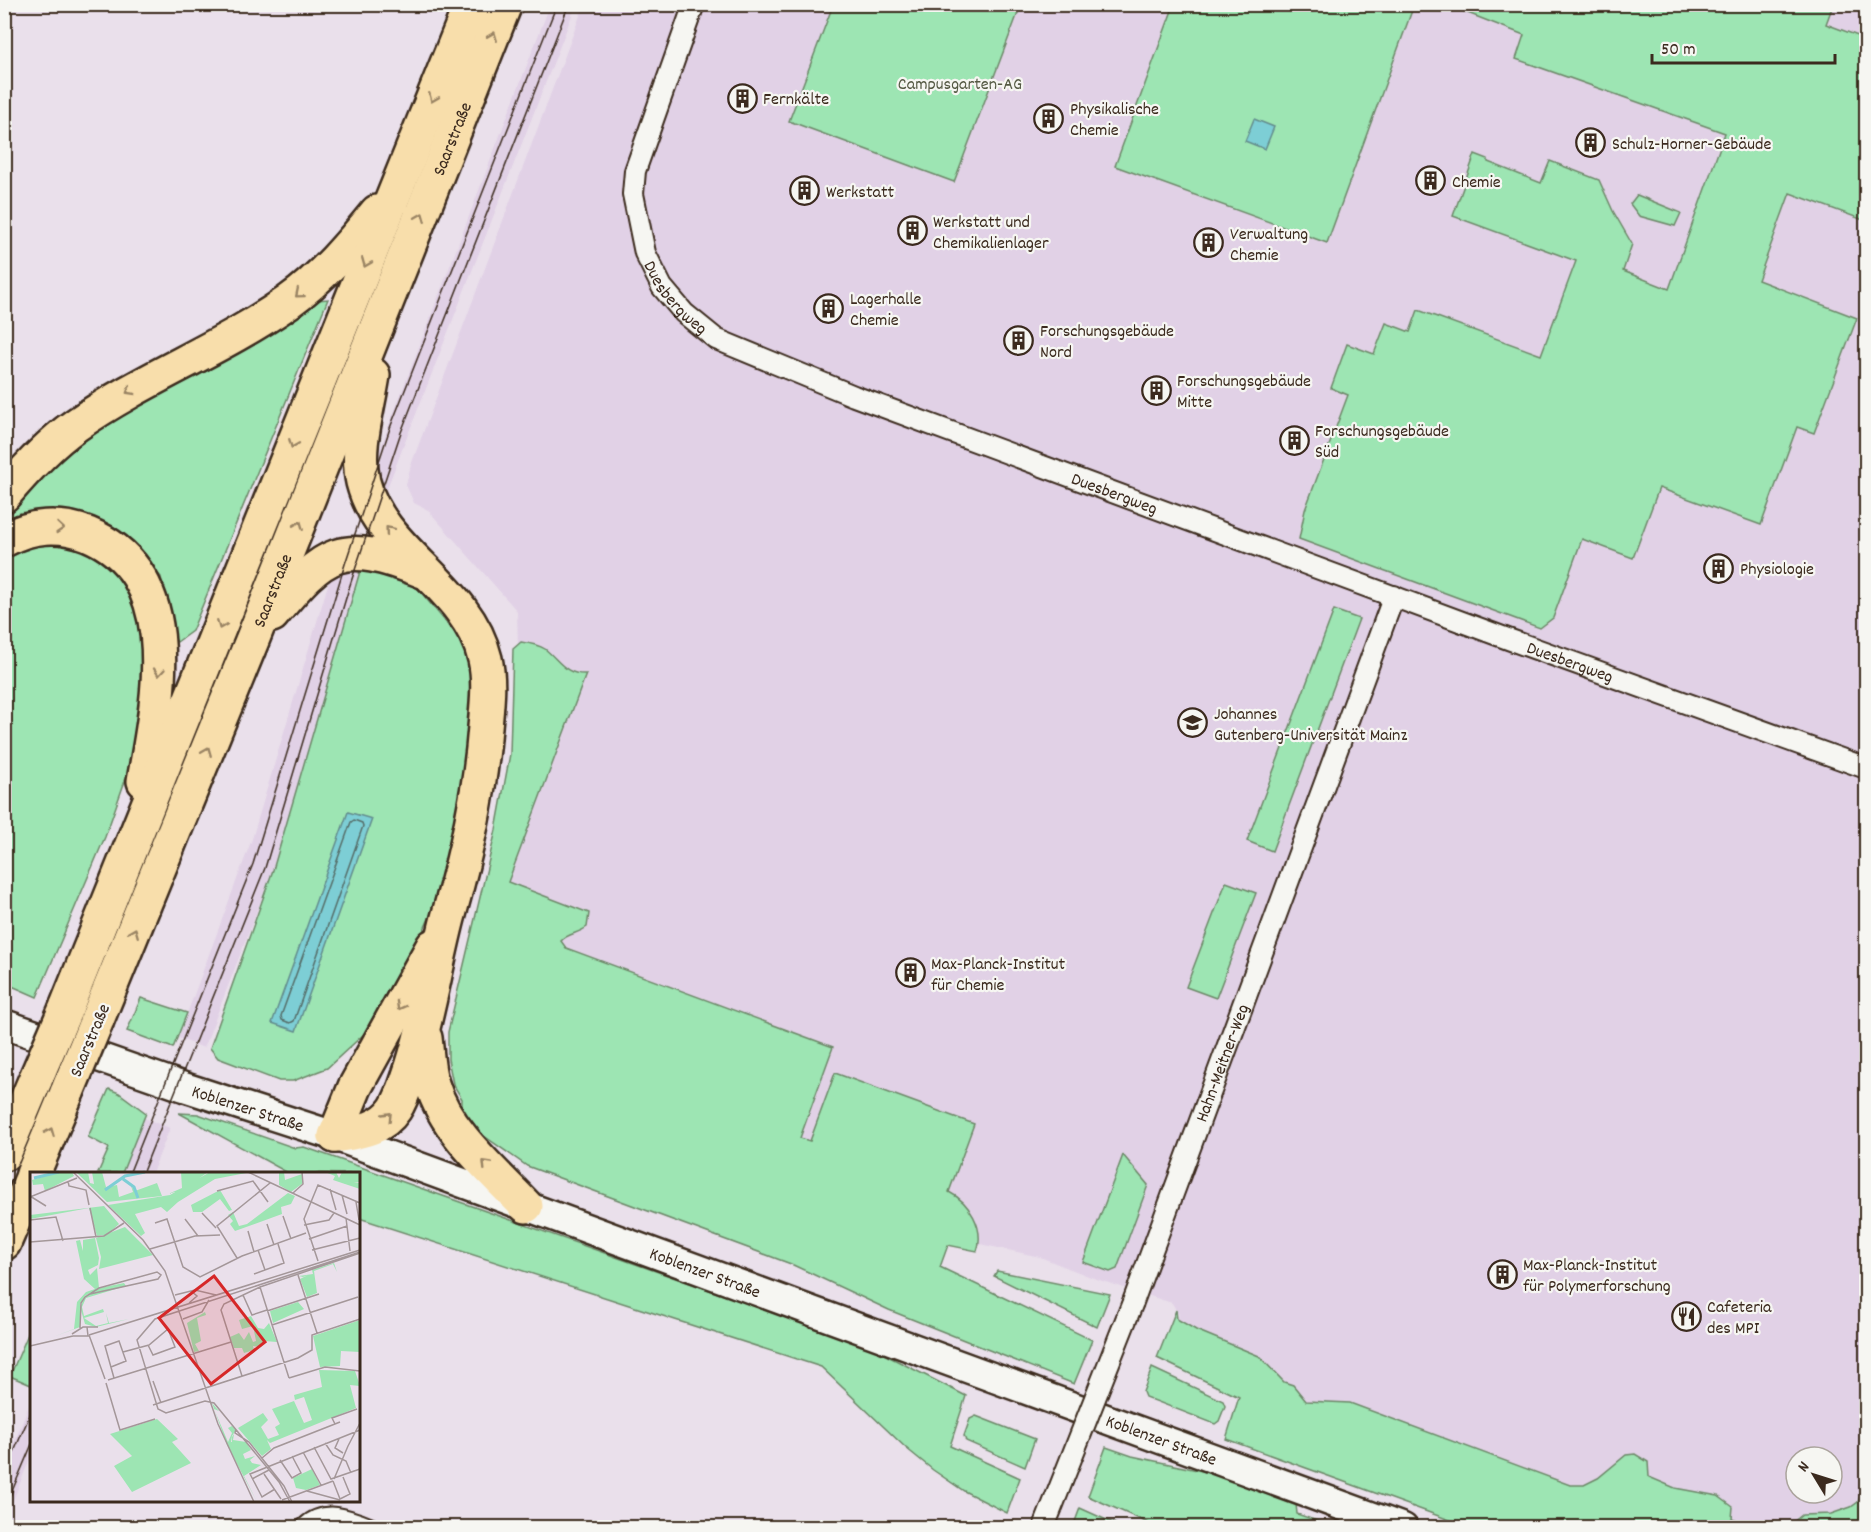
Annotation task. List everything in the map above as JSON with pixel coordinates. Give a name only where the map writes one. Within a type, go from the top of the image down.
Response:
[{"type":"highway","name":"Saarstraße","points":[[4,1154],[134,842],[471,4]]},
{"type":"highway","name":"Saarstraße","points":[[33,1172],[253,638],[505,4]]},
{"type":"highway","points":[[4,495],[42,454],[75,426],[138,386],[259,321],[290,301],[315,280],[362,231],[396,190]]},
{"type":"highway","points":[[335,1136],[374,1127],[395,1109],[424,1029],[448,918],[466,854],[479,789],[486,713],[487,672],[482,648],[467,617],[386,526],[374,509],[363,482],[362,441],[384,311]]},
{"type":"highway","points":[[4,540],[37,528],[60,527],[96,537],[116,552],[131,568],[154,611],[160,664],[134,842]]},
{"type":"highway","points":[[253,638],[307,574],[337,555],[349,552],[371,554],[428,573]]},
{"type":"highway","points":[[335,1136],[355,1087],[448,918]]},
{"type":"highway","points":[[424,1029],[432,1084],[442,1108],[478,1156],[526,1206]]},
{"type":"highway","points":[[4,1243],[30,1183]]},
{"type":"main road","name":"Koblenzer Straße","points":[[4,1024],[183,1087],[335,1136],[1403,1527]]},
{"type":"street","name":"Duesbergweg","points":[[694,4],[635,171],[633,194],[645,253],[662,287],[684,313],[716,339],[778,367],[1394,596],[1866,768]]},
{"type":"street","name":"Hahn-Meitner-Weg","points":[[1044,1527],[1133,1302],[1394,596]]},
{"type":"street","points":[[306,1527],[316,1519],[338,1517],[369,1527]]},
{"type":"shaded area","points":[[550,5],[576,5],[382,501],[371,472]]},
{"type":"shaded area","name":"Johannes Gutenberg-Universität Mainz","points":[[584,5],[1866,5],[1866,1527],[1552,1527],[1323,1440],[1260,1356],[1196,1330],[1177,1319],[1179,1315],[1172,1303],[1096,1279],[1040,1257],[980,1244],[977,1251],[948,1245],[939,1267],[479,965],[523,834],[517,611],[428,510],[414,503],[406,485],[411,465]]},
{"type":"shaded area","points":[[363,561],[273,870],[204,1048],[178,1038],[252,839],[333,568]]},
{"type":"shaded area","points":[[144,1118],[170,1128],[152,1172],[123,1172]]},
{"type":"shaded area","points":[[30,1403],[30,1458],[5,1520],[5,1465]]},
{"type":"green space","name":"Campusgarten-AG","points":[[833,5],[1021,5],[954,182],[789,121]]},
{"type":"green space","points":[[1174,5],[1414,5],[1327,243],[1115,166]]},
{"type":"green space","points":[[1447,5],[1833,5],[1826,24],[1866,39],[1866,221],[1790,193],[1758,280],[1857,318],[1814,433],[1797,427],[1761,525],[1659,488],[1633,558],[1582,539],[1553,618],[1540,628],[1299,539],[1305,510],[1348,395],[1331,388],[1347,344],[1374,354],[1386,323],[1410,332],[1418,310],[1541,355],[1576,261],[1453,216],[1475,154],[1488,159],[1488,162],[1541,183],[1550,161],[1599,180],[1632,244],[1623,271],[1669,289],[1725,133],[1516,59],[1524,35]]},
{"type":"green space","points":[[1637,195],[1681,213],[1675,226],[1639,216],[1630,204]]},
{"type":"green space","points":[[328,299],[192,631],[177,642],[171,631],[161,577],[141,554],[6,521],[34,486],[103,424],[184,371],[306,301]]},
{"type":"green space","points":[[83,543],[138,592],[149,662],[131,764],[105,837],[37,997],[5,983],[5,552],[19,544]]},
{"type":"green space","points":[[363,561],[391,570],[419,590],[460,639],[469,665],[473,694],[462,809],[439,896],[408,965],[376,1023],[327,1068],[293,1081],[279,1081],[218,1058],[210,1048],[273,870]]},
{"type":"green space","points":[[1334,610],[1359,619],[1272,851],[1247,841]]},
{"type":"green space","points":[[521,642],[543,648],[567,669],[586,674],[508,882],[589,913],[587,927],[561,941],[566,948],[833,1047],[800,1138],[810,1141],[835,1073],[974,1124],[949,1192],[969,1209],[977,1225],[979,1242],[977,1251],[948,1245],[940,1267],[1092,1340],[1074,1384],[889,1310],[791,1264],[527,1166],[474,1129],[462,1112],[462,1099],[453,1084],[448,1059],[448,1032],[496,830],[510,754],[513,649]]},
{"type":"green space","points":[[1226,882],[1256,893],[1216,998],[1186,987]]},
{"type":"green space","points":[[141,998],[187,1013],[173,1048],[127,1031]]},
{"type":"green space","points":[[109,1089],[119,1093],[146,1113],[122,1172],[98,1172],[109,1148],[88,1137]]},
{"type":"green space","points":[[179,1113],[198,1114],[295,1148],[304,1147],[868,1346],[966,1396],[950,1446],[1020,1478],[1007,1513],[964,1491],[933,1470],[906,1448],[821,1367],[360,1218],[360,1172],[286,1172]]},
{"type":"green space","points":[[1123,1155],[1148,1185],[1117,1269],[1110,1272],[1083,1262]]},
{"type":"green space","points":[[997,1271],[1110,1294],[1097,1327],[994,1276]]},
{"type":"green space","points":[[1176,1310],[1177,1319],[1196,1330],[1259,1356],[1284,1382],[1293,1385],[1306,1401],[1350,1403],[1570,1485],[1584,1485],[1598,1478],[1626,1455],[1635,1454],[1648,1462],[1649,1477],[1675,1488],[1718,1496],[1733,1507],[1732,1518],[1774,1527],[1469,1527],[1226,1439],[1239,1397],[1157,1358]]},
{"type":"green space","points":[[30,1329],[30,1385],[10,1376]]},
{"type":"green space","points":[[1152,1368],[1223,1401],[1225,1406],[1219,1421],[1215,1424],[1145,1397],[1143,1392]]},
{"type":"green space","points":[[976,1416],[1035,1439],[1025,1467],[966,1441],[964,1436],[970,1419]]},
{"type":"green space","points":[[1106,1447],[1132,1456],[1216,1474],[1296,1504],[1297,1514],[1334,1527],[1157,1527],[1088,1496]]},
{"type":"green space","points":[[1866,1479],[1866,1527],[1787,1527],[1802,1515],[1831,1514],[1851,1507],[1858,1502]]},
{"type":"green space","points":[[1080,1508],[1122,1527],[1073,1527]]},
{"type":"water","points":[[1254,119],[1274,127],[1265,149],[1245,141]]},
{"type":"water","points":[[348,812],[372,819],[296,1031],[272,1023]]},
{"type":"tram line","points":[[130,1172],[253,864],[345,564],[390,428],[557,4]]},
{"type":"tram line","points":[[143,1172],[265,868],[349,588],[400,435],[569,4]]},
{"type":"tram line","points":[[4,1475],[30,1415]]},
{"type":"tram line","points":[[4,1510],[30,1449]]},
{"type":"place","name":"Fernkälte","points":[[742,98]]},
{"type":"place","name":"Physikalische Chemie","points":[[1049,118]]},
{"type":"place","name":"Schulz-Horner-Gebäude","points":[[1591,143]]},
{"type":"place","name":"Chemie","points":[[1431,181]]},
{"type":"place","name":"Werkstatt","points":[[805,191]]},
{"type":"place","name":"Werkstatt und Chemikalienlager","points":[[912,231]]},
{"type":"place","name":"Verwaltung Chemie","points":[[1209,243]]},
{"type":"place","name":"Lagerhalle Chemie","points":[[829,308]]},
{"type":"place","name":"Forschungsgebäude Nord","points":[[1019,340]]},
{"type":"place","name":"Forschungsgebäude Mitte","points":[[1156,390]]},
{"type":"place","name":"Forschungsgebäude Süd","points":[[1294,440]]},
{"type":"place","name":"Physiologie","points":[[1719,568]]},
{"type":"place","name":"Johannes Gutenberg-Universität Mainz","points":[[1193,723]]},
{"type":"place","name":"Max-Planck-Institut für Chemie","points":[[910,973]]},
{"type":"place","name":"Max-Planck-Institut für Polymerforschung","points":[[1502,1274]]},
{"type":"place","name":"Cafeteria des MPI","points":[[1686,1316]]}]
